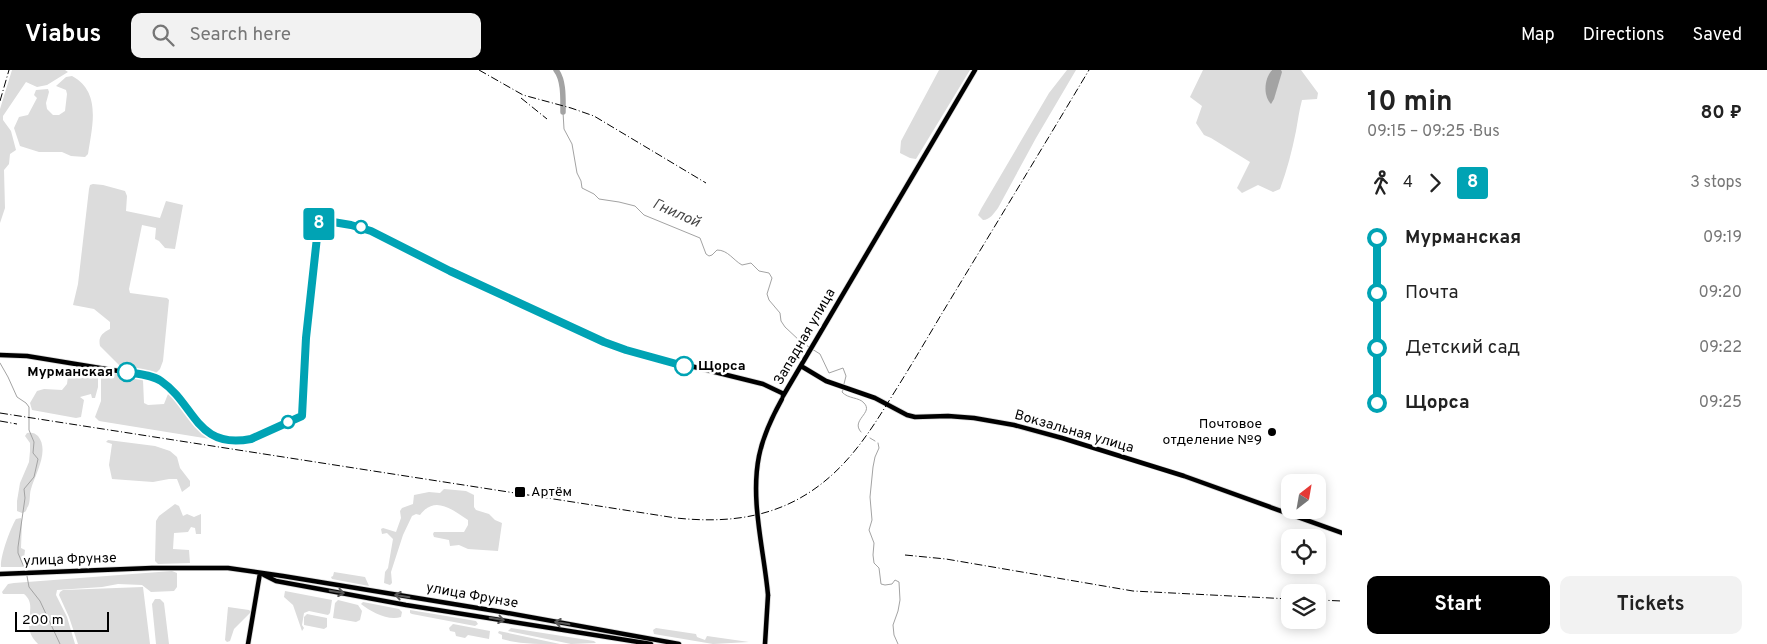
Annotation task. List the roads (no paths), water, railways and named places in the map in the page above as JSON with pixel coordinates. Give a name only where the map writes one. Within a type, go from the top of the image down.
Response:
[{"type":"main road","name":"Западная улица","points":[[765,644],[768,595],[757,501],[758,469],[766,432],[783,396],[975,70]]},
{"type":"main road","points":[[0,355],[27,356],[155,377],[174,393],[202,427],[220,438],[242,441],[251,439],[302,416],[308,318],[318,228],[321,220],[351,225],[371,231],[450,271],[626,350],[763,384],[783,396]]},
{"type":"main road","name":"Вокзальная улица","points":[[801,366],[826,381],[875,398],[907,415],[915,417],[948,416],[974,418],[1014,425],[1184,476],[1342,533]]},
{"type":"main road","name":"улица Фрунзе","points":[[0,574],[201,567],[228,568],[502,612],[679,644]]},
{"type":"main road","points":[[248,644],[260,573]]},
{"type":"main road","name":"улица Фрунзе","points":[[260,573],[276,581],[406,605],[650,644]]},
{"type":"waterway","name":"Гнилой","points":[[556,70],[562,84],[563,112]]},
{"type":"waterway","name":"Гнилой","points":[[563,112],[564,129],[572,144],[577,173],[582,188],[599,199],[635,206],[644,215],[700,238],[706,254],[709,256],[717,250],[721,250],[742,265],[751,263],[759,271],[769,273],[772,278],[767,294],[769,300],[780,313],[781,321],[785,327],[809,347]]},
{"type":"waterway","name":"Гнилой","points":[[812,349],[820,354],[829,373],[843,368],[846,376],[844,384]]},
{"type":"waterway","points":[[0,363],[17,397],[29,407],[29,430],[34,442],[33,453],[38,459],[34,477],[24,489],[25,498],[18,553],[26,572]]},
{"type":"waterway","name":"Гнилой","points":[[843,390],[844,394],[862,401],[866,407],[865,413],[858,424],[861,432]]},
{"type":"waterway","name":"Гнилой","points":[[870,438],[875,441]]},
{"type":"waterway","name":"Гнилой","points":[[878,443],[879,448],[873,467],[870,497],[872,520],[869,530],[874,543],[874,563],[879,568],[881,584],[892,584],[895,580],[899,582],[900,600],[893,625],[894,635],[898,644]]},
{"type":"waterway","points":[[27,576],[29,587],[40,601],[60,644]]},
{"type":"railway","points":[[0,101],[9,70]]},
{"type":"railway","points":[[479,70],[523,95],[594,116],[706,183]]},
{"type":"railway","points":[[0,413],[676,518],[712,520],[747,517],[764,513],[797,500],[826,481],[848,459],[867,435],[911,366],[1089,70]]},
{"type":"railway","points":[[521,98],[547,119]]},
{"type":"railway","points":[[0,421],[17,424]]},
{"type":"railway","points":[[905,555],[946,559],[1133,591],[1281,599]]},
{"type":"railway","points":[[1326,600],[1342,601]]},
{"type":"place","name":"Щорса","points":[[684,366]]},
{"type":"place","name":"Мурманская","points":[[127,372]]},
{"type":"place","name":"Почтовое отделение №9","points":[[1272,432]]},
{"type":"place","name":"Артём","points":[[520,492]]}]
